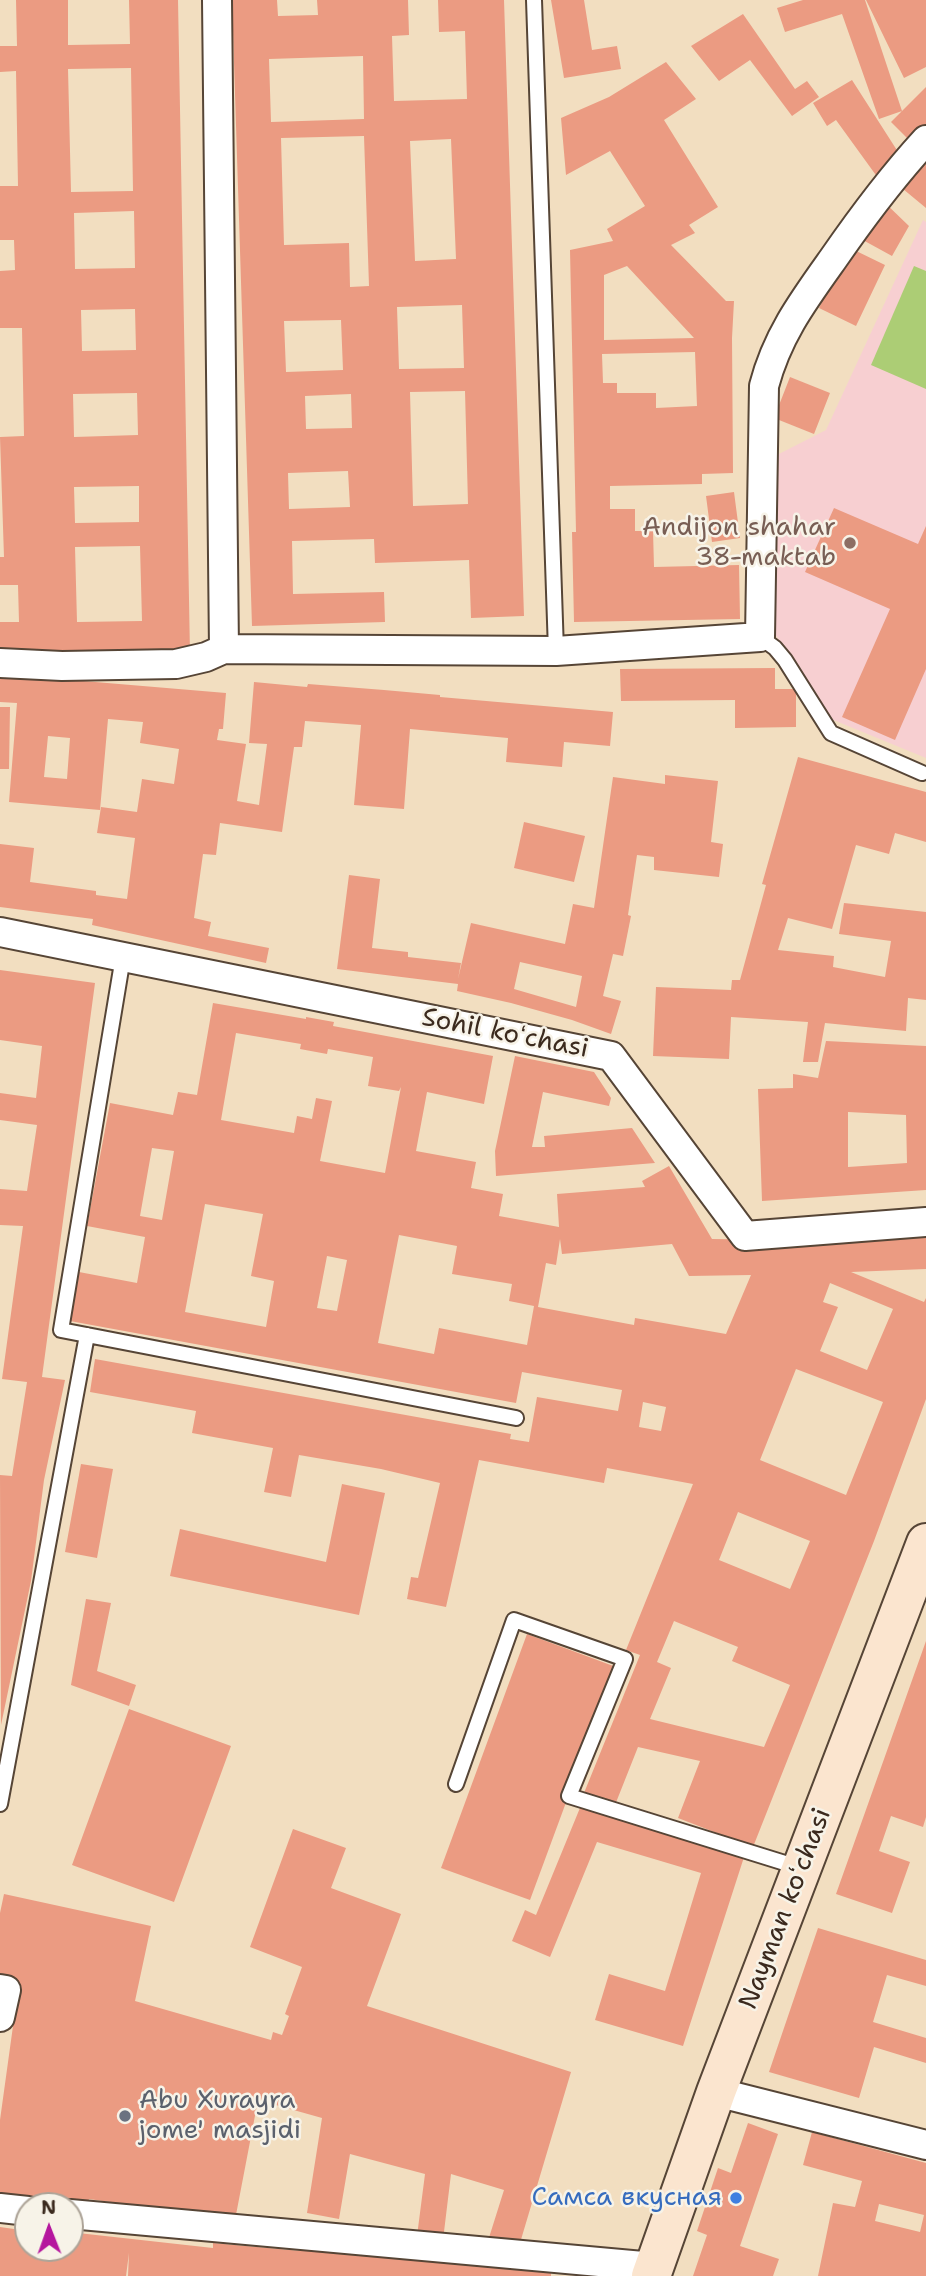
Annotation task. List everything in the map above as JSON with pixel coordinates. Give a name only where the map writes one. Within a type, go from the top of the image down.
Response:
[{"type":"main road","name":"Nayman koʻchasi","points":[[652,2271],[716,2092],[926,1543]]},
{"type":"street","points":[[217,0],[224,649]]},
{"type":"street","points":[[0,663],[62,666],[176,664],[206,657],[224,649],[556,651],[760,637],[764,386],[771,359],[784,331],[850,234],[896,172],[926,140]]},
{"type":"street","name":"Sohil koʻchasi","points":[[0,932],[611,1056],[745,1236],[926,1222]]},
{"type":"street","points":[[0,1989],[6,1990],[0,2017]]},
{"type":"street","points":[[716,2092],[926,2145]]},
{"type":"street","points":[[84,2215],[652,2271]]},
{"type":"lane","points":[[534,0],[556,651]]},
{"type":"lane","points":[[760,637],[785,660],[831,733],[922,773]]},
{"type":"lane","points":[[122,957],[61,1330],[516,1418]]},
{"type":"lane","points":[[0,1804],[87,1335]]},
{"type":"lane","points":[[456,1784],[514,1620],[625,1659],[569,1796],[802,1868]]},
{"type":"shaded area","name":"Andijon shahar 38-maktab","points":[[923,220],[926,222],[926,758],[831,719],[773,631],[775,456],[826,430]]},
{"type":"green space","points":[[914,266],[926,271],[926,389],[871,365]]},
{"type":"building","points":[[16,0],[68,0],[68,45],[130,44],[129,0],[178,0],[190,654],[0,657],[0,622],[19,622],[18,585],[0,585],[0,557],[4,557],[0,437],[24,436],[22,328],[0,328],[0,271],[15,270],[14,240],[0,240],[0,186],[18,186],[16,71],[0,72],[0,46],[17,46]],"holes":[[[131,68],[133,191],[71,192],[68,69]],[[134,211],[135,268],[75,269],[74,213]],[[135,309],[136,350],[82,351],[81,310]],[[137,393],[138,435],[74,437],[73,394]],[[139,486],[139,522],[75,523],[74,487]],[[140,546],[142,621],[77,622],[75,547]]]},
{"type":"building","points":[[232,0],[277,0],[278,16],[318,15],[317,0],[408,0],[409,35],[392,36],[394,101],[467,99],[465,31],[439,32],[438,0],[504,0],[524,616],[471,618],[469,560],[375,563],[374,539],[292,541],[293,594],[384,592],[385,622],[252,626]],"holes":[[[363,56],[364,119],[271,122],[269,59]],[[364,136],[369,286],[350,287],[349,243],[284,245],[281,138]],[[451,139],[456,259],[415,261],[410,141]],[[462,305],[464,368],[399,369],[397,307]],[[341,320],[343,370],[286,372],[284,321]],[[465,391],[468,504],[413,506],[410,392]],[[351,394],[352,428],[306,429],[305,396]],[[348,471],[350,507],[289,509],[288,473]]]},
{"type":"building","points":[[551,0],[584,0],[592,50],[617,46],[621,69],[564,78]]},
{"type":"building","points":[[803,0],[865,0],[902,111],[879,119],[842,14],[785,32],[777,8]]},
{"type":"building","points":[[866,0],[926,0],[926,67],[904,78]]},
{"type":"building","points":[[743,14],[795,89],[807,81],[819,97],[792,116],[750,60],[719,81],[691,46]]},
{"type":"building","points":[[666,62],[696,99],[664,120],[718,207],[689,225],[695,233],[671,245],[726,301],[734,301],[733,473],[702,474],[702,484],[610,486],[610,509],[635,509],[635,531],[653,531],[654,567],[739,565],[740,619],[574,622],[572,532],[576,532],[570,250],[613,241],[607,229],[645,206],[610,151],[566,175],[561,118],[609,97]],"holes":[[[627,266],[694,338],[604,340],[604,275]],[[695,352],[697,406],[656,408],[656,393],[617,393],[617,383],[603,383],[602,354]]]},
{"type":"building","points":[[852,80],[900,155],[878,178],[836,120],[827,126],[813,103]]},
{"type":"building","points":[[926,87],[926,133],[914,145],[891,122]]},
{"type":"building","points":[[926,151],[926,208],[897,184]]},
{"type":"building","points":[[882,200],[909,226],[892,256],[861,239]]},
{"type":"building","points":[[848,247],[885,265],[856,326],[819,308]]},
{"type":"building","points":[[790,377],[830,393],[814,434],[774,418]]},
{"type":"building","points":[[734,492],[740,538],[712,542],[706,496]]},
{"type":"building","points":[[834,508],[918,544],[926,526],[926,669],[895,740],[842,717],[890,609],[805,572]]},
{"type":"building","points":[[775,668],[775,689],[796,689],[796,727],[735,728],[735,700],[621,701],[620,669]]},
{"type":"building","points":[[0,674],[226,693],[223,729],[219,729],[217,740],[246,744],[237,801],[259,805],[267,744],[249,743],[254,682],[384,690],[613,712],[610,746],[564,742],[562,767],[506,762],[508,738],[410,729],[404,809],[354,805],[361,725],[305,721],[302,747],[294,747],[282,832],[220,823],[216,855],[203,854],[194,918],[211,922],[208,936],[269,948],[266,963],[92,925],[93,919],[0,907],[0,844],[34,848],[30,882],[96,891],[96,895],[127,899],[135,838],[97,833],[101,807],[137,812],[142,779],[174,784],[179,749],[140,743],[143,722],[108,719],[100,810],[9,802],[17,703],[0,702]],"holes":[[[48,736],[70,738],[67,779],[44,777]]]},
{"type":"building","points":[[0,707],[10,707],[9,769],[0,769]]},
{"type":"building","points":[[798,757],[926,792],[926,842],[895,833],[889,854],[856,845],[832,929],[788,918],[778,950],[834,956],[833,967],[885,977],[891,941],[839,934],[844,903],[926,912],[926,1000],[908,998],[906,1031],[825,1023],[818,1062],[803,1062],[808,1022],[731,1017],[729,1059],[653,1056],[656,987],[731,990],[732,980],[740,980],[766,885],[762,884]]},
{"type":"building","points":[[665,775],[718,781],[711,842],[723,844],[719,877],[654,870],[654,857],[637,855],[628,915],[631,916],[623,956],[613,954],[603,996],[621,1001],[611,1034],[572,1020],[457,991],[458,984],[337,969],[349,875],[380,879],[372,948],[408,952],[408,957],[461,963],[458,979],[471,923],[565,944],[573,904],[594,908],[613,777],[665,784]],"holes":[[[520,962],[582,976],[576,1007],[514,989]]]},
{"type":"building","points":[[524,822],[585,836],[574,882],[514,868]]},
{"type":"building","points":[[0,970],[95,983],[42,1377],[65,1380],[44,1480],[31,1581],[1,1725],[0,1475],[12,1476],[27,1382],[2,1379],[23,1226],[0,1225],[0,1189],[27,1191],[37,1125],[0,1120],[0,1093],[36,1098],[42,1046],[0,1040]]},
{"type":"building","points":[[213,1003],[334,1022],[333,1026],[493,1056],[484,1104],[427,1092],[416,1151],[476,1162],[471,1188],[503,1194],[499,1216],[559,1227],[557,1194],[645,1187],[642,1181],[669,1166],[712,1239],[790,1240],[926,1232],[926,1269],[851,1272],[924,1302],[926,1298],[926,1399],[874,1541],[753,1847],[678,1818],[700,1761],[638,1747],[615,1805],[584,1793],[640,1655],[626,1650],[693,1484],[607,1468],[604,1483],[479,1460],[446,1607],[407,1599],[411,1577],[418,1578],[440,1483],[381,1469],[299,1455],[291,1497],[264,1492],[273,1448],[192,1433],[196,1411],[90,1392],[95,1359],[511,1434],[510,1439],[529,1442],[537,1397],[618,1411],[622,1390],[522,1372],[516,1403],[70,1321],[79,1272],[137,1283],[145,1237],[87,1226],[110,1103],[173,1115],[178,1092],[197,1095]],"holes":[[[236,1033],[301,1044],[300,1049],[327,1054],[328,1049],[373,1057],[368,1086],[399,1091],[401,1087],[385,1173],[320,1161],[332,1101],[316,1098],[312,1119],[297,1116],[294,1133],[221,1120]],[[152,1148],[174,1151],[162,1220],[140,1216]],[[205,1204],[263,1214],[251,1276],[274,1281],[266,1327],[185,1312]],[[399,1235],[457,1246],[452,1274],[512,1284],[509,1301],[534,1306],[527,1345],[439,1328],[434,1354],[378,1343]],[[560,1239],[562,1254],[672,1244],[689,1276],[751,1275],[726,1334],[635,1318],[634,1325],[538,1307],[546,1263],[556,1265]],[[327,1256],[347,1260],[337,1311],[317,1308]],[[830,1283],[893,1309],[867,1370],[820,1351],[838,1307],[823,1302]],[[796,1369],[883,1402],[846,1495],[760,1460]],[[643,1402],[666,1407],[661,1431],[639,1427]],[[738,1512],[810,1541],[790,1589],[719,1560]],[[674,1621],[738,1647],[732,1661],[790,1685],[764,1747],[650,1719],[671,1668],[657,1662]]]},
{"type":"building","points":[[826,1041],[926,1046],[926,1190],[762,1201],[758,1089],[793,1088],[793,1074],[818,1078]],"holes":[[[848,1112],[906,1115],[907,1163],[848,1167]]]},
{"type":"building","points":[[515,1056],[594,1072],[611,1098],[609,1106],[543,1092],[532,1147],[545,1147],[544,1136],[632,1128],[655,1163],[496,1176],[495,1151]]},
{"type":"building","points":[[81,1464],[113,1469],[97,1558],[65,1552]]},
{"type":"building","points":[[342,1484],[385,1493],[359,1615],[170,1576],[180,1529],[326,1562]]},
{"type":"building","points":[[86,1599],[111,1603],[97,1671],[136,1685],[129,1706],[71,1685]]},
{"type":"building","points":[[527,1634],[616,1667],[530,1900],[441,1868]]},
{"type":"building","points":[[926,1641],[926,1817],[923,1827],[891,1816],[879,1851],[910,1862],[892,1913],[836,1894]]},
{"type":"building","points":[[129,1709],[231,1746],[174,1902],[72,1865]]},
{"type":"building","points":[[582,1803],[745,1854],[683,2046],[595,2020],[609,1974],[665,1991],[701,1873],[597,1842],[550,1957],[512,1941],[525,1910],[536,1915]]},
{"type":"building","points":[[293,1829],[346,1848],[331,1888],[401,1914],[367,2006],[571,2072],[517,2253],[487,2244],[504,2190],[451,2174],[443,2240],[417,2236],[425,2174],[350,2154],[339,2219],[307,2213],[322,2118],[258,2100],[235,2220],[89,2199],[87,2207],[84,2207],[84,2192],[14,2192],[14,2201],[0,2198],[0,2120],[18,1990],[0,1986],[0,1913],[4,1894],[151,1926],[135,2001],[271,2040],[273,2032],[282,2035],[289,2016],[285,2014],[302,1967],[250,1947]]},
{"type":"building","points":[[818,1928],[926,1960],[926,1986],[887,1975],[873,2022],[926,2038],[926,2063],[874,2047],[859,2098],[769,2072]]},
{"type":"building","points":[[748,2123],[778,2134],[740,2246],[779,2259],[773,2276],[693,2276],[707,2235],[697,2231],[718,2168],[731,2173]]},
{"type":"building","points":[[812,2132],[926,2163],[926,2276],[818,2276],[833,2203],[855,2207],[862,2181],[803,2165]],"holes":[[[879,2204],[924,2215],[920,2232],[875,2221]]]},
{"type":"building","points":[[0,2227],[14,2229],[14,2262],[84,2262],[84,2234],[213,2248],[213,2243],[301,2251],[302,2244],[551,2269],[551,2276],[128,2276],[129,2253],[126,2276],[0,2276]]},
{"type":"place","name":"Andijon shahar 38-maktab","points":[[850,543]]},
{"type":"place","name":"Abu Xurayra jome' masjidi","points":[[125,2116]]},
{"type":"place","name":"Самса вкусная","points":[[736,2198]]}]
